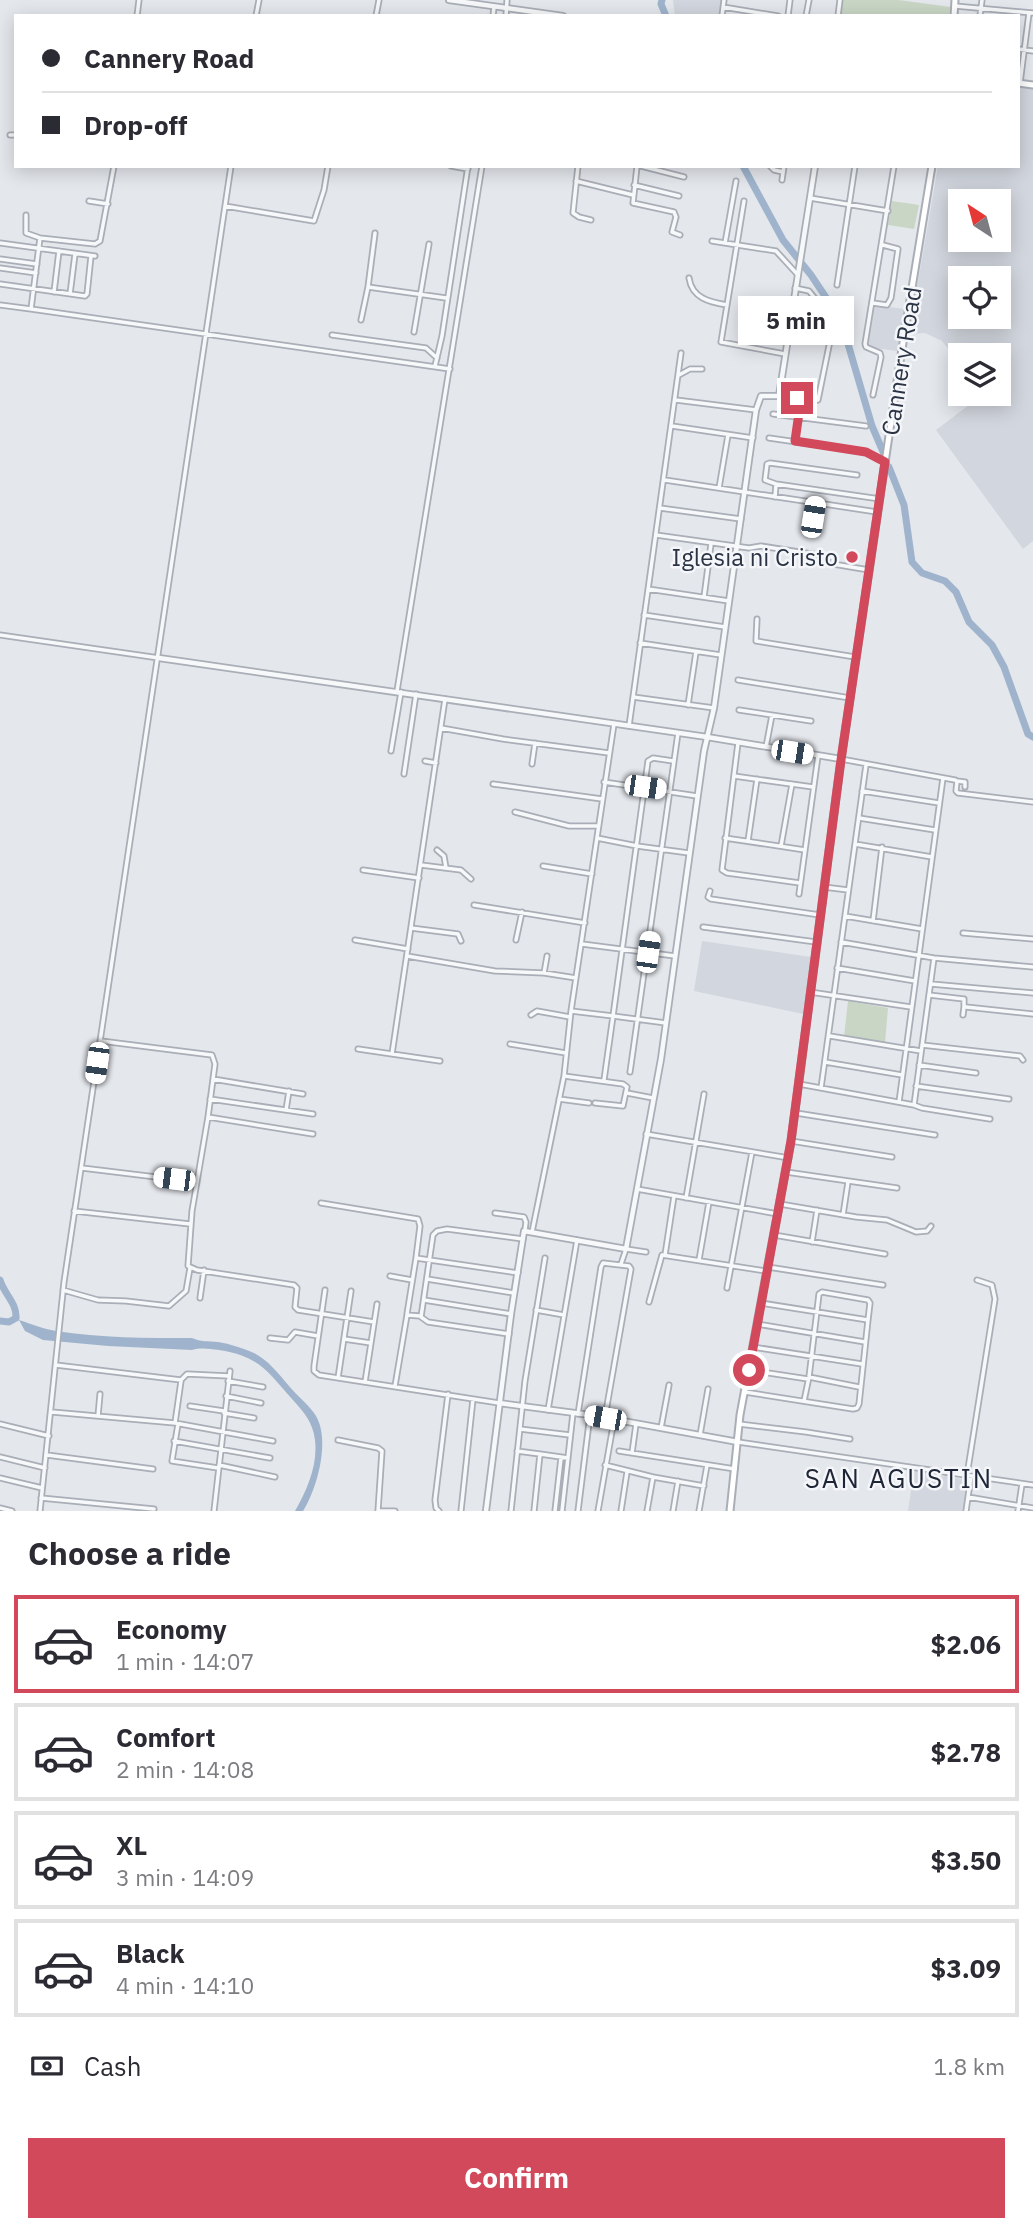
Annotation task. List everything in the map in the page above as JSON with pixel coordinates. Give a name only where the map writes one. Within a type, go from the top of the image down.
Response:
[{"type":"main road","name":"Cannery Road","points":[[730,1511],[739,1424],[796,1113],[841,760],[932,168]]},
{"type":"street","points":[[449,0],[547,14]]},
{"type":"street","points":[[506,14],[507,0]]},
{"type":"street","points":[[722,14],[724,0]]},
{"type":"street","points":[[980,14],[982,0]]},
{"type":"street","points":[[955,3],[1005,13],[1031,13],[1020,76]]},
{"type":"street","points":[[493,14],[494,7]]},
{"type":"street","points":[[723,7],[766,14]]},
{"type":"street","points":[[1020,49],[1033,51]]},
{"type":"street","points":[[26,215],[26,233],[97,244],[100,242],[114,168]]},
{"type":"street","points":[[40,1511],[74,1211],[231,168]]},
{"type":"street","points":[[225,206],[314,221],[328,168]]},
{"type":"street","points":[[435,366],[468,168]]},
{"type":"street","points":[[391,751],[482,168]]},
{"type":"street","points":[[578,168],[573,213],[591,220]]},
{"type":"street","points":[[638,168],[632,201],[635,204],[674,212],[676,217],[672,232],[680,235]]},
{"type":"street","points":[[643,168],[684,177]]},
{"type":"street","points":[[779,396],[815,168]]},
{"type":"street","points":[[837,285],[855,168]]},
{"type":"street","points":[[873,395],[881,357],[880,353],[865,346],[894,168]]},
{"type":"street","points":[[782,180],[784,169]]},
{"type":"street","points":[[576,181],[633,195]]},
{"type":"street","points":[[725,243],[736,181]]},
{"type":"street","points":[[634,185],[679,196]]},
{"type":"street","points":[[810,198],[888,211]]},
{"type":"street","points":[[89,201],[108,204]]},
{"type":"street","points":[[744,201],[721,344],[785,354]]},
{"type":"street","points":[[361,320],[375,233]]},
{"type":"street","points":[[31,309],[40,237]]},
{"type":"street","points":[[712,241],[776,251],[797,275]]},
{"type":"street","points":[[0,243],[93,256],[85,296],[0,284]]},
{"type":"street","points":[[414,332],[429,244]]},
{"type":"street","points":[[873,303],[887,305],[891,298],[898,250],[883,245]]},
{"type":"street","points":[[54,292],[59,251]]},
{"type":"street","points":[[70,294],[75,253]]},
{"type":"street","points":[[0,259],[37,264]]},
{"type":"street","points":[[0,268],[36,273]]},
{"type":"street","points":[[689,278],[690,286],[701,298],[727,305]]},
{"type":"street","points":[[368,287],[446,298]]},
{"type":"street","points":[[795,288],[809,291],[818,302]]},
{"type":"street","points":[[0,305],[450,369]]},
{"type":"street","points":[[332,335],[426,348],[437,358]]},
{"type":"street","points":[[621,1264],[626,1249],[666,1024],[697,796],[714,708],[757,410],[761,396],[813,401],[819,398],[831,336]]},
{"type":"street","points":[[629,726],[681,353]]},
{"type":"street","points":[[679,375],[690,369],[702,369]]},
{"type":"street","points":[[795,441],[801,399]]},
{"type":"street","points":[[676,400],[757,410]]},
{"type":"street","points":[[773,414],[866,426]]},
{"type":"street","points":[[672,426],[753,438]]},
{"type":"street","points":[[719,488],[728,434]]},
{"type":"street","points":[[769,438],[866,452],[885,462]]},
{"type":"street","points":[[857,475],[768,463],[765,480],[776,484],[880,499]]},
{"type":"street","points":[[665,480],[878,512]]},
{"type":"street","points":[[775,498],[776,484]]},
{"type":"street","points":[[811,531],[815,503]]},
{"type":"street","points":[[660,508],[741,519]]},
{"type":"street","points":[[656,535],[737,547],[761,546],[831,557],[833,564],[869,570]]},
{"type":"street","points":[[704,597],[711,543]]},
{"type":"street","points":[[648,589],[729,601]]},
{"type":"street","points":[[644,615],[725,627]]},
{"type":"street","points":[[757,619],[756,641],[856,657]]},
{"type":"street","points":[[0,635],[707,737],[965,782],[965,787]]},
{"type":"street","points":[[640,643],[721,655]]},
{"type":"street","points":[[688,705],[696,651]]},
{"type":"street","points":[[737,680],[850,698]]},
{"type":"street","points":[[404,774],[416,694]]},
{"type":"street","points":[[632,697],[714,708]]},
{"type":"street","points":[[392,1054],[445,699]]},
{"type":"street","points":[[740,710],[811,721]]},
{"type":"street","points":[[766,747],[772,715]]},
{"type":"street","points":[[532,1232],[564,1076],[570,1017],[614,723]]},
{"type":"street","points":[[441,728],[609,753]]},
{"type":"street","points":[[630,1072],[678,733]]},
{"type":"street","points":[[532,764],[535,743]]},
{"type":"street","points":[[738,743],[721,867],[723,872],[800,883]]},
{"type":"street","points":[[799,894],[818,756]]},
{"type":"street","points":[[604,1080],[649,759],[673,761]]},
{"type":"street","points":[[425,761],[436,763]]},
{"type":"street","points":[[821,1088],[866,765]]},
{"type":"street","points":[[734,776],[813,787]]},
{"type":"street","points":[[899,1102],[943,778]]},
{"type":"street","points":[[748,841],[757,779]]},
{"type":"street","points":[[957,781],[958,793],[1033,802]]},
{"type":"street","points":[[604,782],[697,796]]},
{"type":"street","points":[[493,783],[602,799]]},
{"type":"street","points":[[781,846],[792,784]]},
{"type":"street","points":[[862,791],[939,803]]},
{"type":"street","points":[[515,812],[569,826],[598,826]]},
{"type":"street","points":[[859,818],[935,830]]},
{"type":"street","points":[[597,838],[689,853]]},
{"type":"street","points":[[725,838],[805,850]]},
{"type":"street","points":[[855,844],[932,857]]},
{"type":"street","points":[[873,920],[882,847]]},
{"type":"street","points":[[438,850],[444,856],[446,867]]},
{"type":"street","points":[[421,865],[461,870],[471,879]]},
{"type":"street","points":[[543,866],[592,874]]},
{"type":"street","points":[[363,870],[419,878]]},
{"type":"street","points":[[824,887],[848,890]]},
{"type":"street","points":[[710,891],[708,897],[711,900],[820,915]]},
{"type":"street","points":[[474,905],[585,923]]},
{"type":"street","points":[[516,940],[522,912]]},
{"type":"street","points":[[845,916],[922,929]]},
{"type":"street","points":[[703,927],[816,942]]},
{"type":"street","points":[[411,928],[458,934],[461,941]]},
{"type":"street","points":[[963,933],[1033,939]]},
{"type":"street","points":[[355,940],[408,949]]},
{"type":"street","points":[[841,942],[918,956],[1033,967]]},
{"type":"street","points":[[582,944],[675,956]]},
{"type":"street","points":[[407,956],[495,971],[544,973],[576,978]]},
{"type":"street","points":[[544,973],[547,956]]},
{"type":"street","points":[[914,1105],[934,958]]},
{"type":"street","points":[[837,968],[915,981]]},
{"type":"street","points":[[931,984],[1033,993]]},
{"type":"street","points":[[810,992],[911,1007]]},
{"type":"street","points":[[929,995],[964,999],[963,1015]]},
{"type":"street","points":[[964,1007],[1033,1014]]},
{"type":"street","points":[[531,1014],[537,1011],[570,1017]]},
{"type":"street","points":[[571,1011],[666,1024]]},
{"type":"street","points":[[830,1036],[906,1048],[1018,1056],[1023,1060]]},
{"type":"street","points":[[63,1290],[98,1300],[169,1306],[186,1291],[190,1268],[187,1263],[190,1224],[215,1060],[212,1055],[206,1054],[101,1041]]},
{"type":"street","points":[[510,1044],[566,1054]]},
{"type":"street","points":[[358,1049],[440,1061]]},
{"type":"street","points":[[825,1062],[902,1075]]},
{"type":"street","points":[[919,1065],[975,1073]]},
{"type":"street","points":[[564,1076],[604,1080],[627,1087],[625,1104],[621,1107],[595,1103]]},
{"type":"street","points":[[213,1079],[303,1094]]},
{"type":"street","points":[[799,1084],[990,1119]]},
{"type":"street","points":[[916,1086],[1009,1099]]},
{"type":"street","points":[[286,1110],[289,1091]]},
{"type":"street","points":[[627,1093],[653,1098]]},
{"type":"street","points":[[686,1198],[704,1094]]},
{"type":"street","points":[[210,1099],[313,1114]]},
{"type":"street","points":[[559,1100],[589,1103]]},
{"type":"street","points":[[796,1113],[935,1135]]},
{"type":"street","points":[[208,1117],[313,1134]]},
{"type":"street","points":[[646,1134],[789,1157]]},
{"type":"street","points":[[791,1141],[892,1157]]},
{"type":"street","points":[[727,1288],[752,1152]]},
{"type":"street","points":[[82,1168],[197,1182]]},
{"type":"street","points":[[786,1172],[897,1188]]},
{"type":"street","points":[[844,1215],[849,1182]]},
{"type":"street","points":[[637,1189],[778,1214]]},
{"type":"street","points":[[665,1255],[674,1196]]},
{"type":"street","points":[[699,1261],[709,1202]]},
{"type":"street","points":[[321,1203],[418,1219],[420,1226],[416,1258],[395,1386]]},
{"type":"street","points":[[780,1204],[891,1220],[916,1232],[927,1231],[931,1226]]},
{"type":"street","points":[[812,1242],[817,1210]]},
{"type":"street","points":[[74,1211],[190,1224]]},
{"type":"street","points":[[486,1511],[511,1314],[526,1222],[524,1217],[495,1213]]},
{"type":"street","points":[[421,1317],[433,1235],[440,1230],[454,1230],[523,1239]]},
{"type":"street","points":[[524,1231],[646,1252]]},
{"type":"street","points":[[774,1235],[885,1254]]},
{"type":"street","points":[[548,1410],[577,1240]]},
{"type":"street","points":[[649,1302],[660,1257],[665,1255],[883,1285]]},
{"type":"street","points":[[416,1258],[518,1272]]},
{"type":"street","points":[[511,1511],[545,1258]]},
{"type":"street","points":[[562,1511],[569,1436],[601,1268],[605,1262],[629,1266],[631,1269],[605,1418]]},
{"type":"street","points":[[190,1268],[294,1285],[296,1309],[301,1312],[374,1322]]},
{"type":"street","points":[[200,1298],[204,1270]]},
{"type":"street","points":[[390,1276],[412,1280]]},
{"type":"street","points":[[427,1279],[514,1293]]},
{"type":"street","points":[[966,1511],[995,1299],[992,1285],[977,1280]]},
{"type":"street","points":[[325,1290],[314,1371],[324,1377],[590,1415],[738,1442],[1033,1485]]},
{"type":"street","points":[[338,1378],[351,1291]]},
{"type":"street","points":[[745,1392],[856,1409],[859,1404],[870,1303],[868,1300],[822,1292],[819,1294],[804,1401]]},
{"type":"street","points":[[424,1300],[511,1314]]},
{"type":"street","points":[[761,1303],[868,1320]]},
{"type":"street","points":[[365,1382],[377,1304]]},
{"type":"street","points":[[536,1310],[564,1315]]},
{"type":"street","points":[[407,1315],[421,1317],[425,1321],[509,1334]]},
{"type":"street","points":[[757,1324],[865,1342]]},
{"type":"street","points":[[270,1338],[288,1340],[295,1332],[318,1336]]},
{"type":"street","points":[[344,1339],[371,1343]]},
{"type":"street","points":[[753,1347],[862,1364]]},
{"type":"street","points":[[56,1365],[181,1380]]},
{"type":"street","points":[[749,1370],[860,1387]]},
{"type":"street","points":[[263,1387],[229,1376],[187,1374],[181,1380],[173,1461],[275,1477]]},
{"type":"street","points":[[214,1511],[229,1376]]},
{"type":"street","points":[[661,1427],[669,1385]]},
{"type":"street","points":[[700,1435],[708,1389]]},
{"type":"street","points":[[98,1416],[100,1394]]},
{"type":"street","points":[[439,1511],[435,1500],[448,1394]]},
{"type":"street","points":[[226,1396],[261,1403]]},
{"type":"street","points":[[461,1511],[473,1399]]},
{"type":"street","points":[[190,1406],[254,1418]]},
{"type":"street","points":[[51,1412],[176,1424],[273,1441]]},
{"type":"street","points":[[578,1511],[590,1415]]},
{"type":"street","points":[[598,1511],[615,1420]]},
{"type":"street","points":[[632,1453],[636,1423]]},
{"type":"street","points":[[0,1424],[49,1436]]},
{"type":"street","points":[[739,1424],[850,1439]]},
{"type":"street","points":[[520,1429],[569,1436]]},
{"type":"street","points":[[338,1440],[382,1450],[378,1511],[395,1511]]},
{"type":"street","points":[[174,1441],[270,1458]]},
{"type":"street","points":[[517,1451],[568,1458]]},
{"type":"street","points":[[619,1451],[735,1469]]},
{"type":"street","points":[[534,1511],[540,1454]]},
{"type":"street","points":[[47,1455],[153,1469]]},
{"type":"street","points":[[0,1457],[45,1468]]},
{"type":"street","points":[[555,1511],[561,1458]]},
{"type":"street","points":[[605,1465],[626,1472],[704,1486]]},
{"type":"street","points":[[699,1511],[707,1465]]},
{"type":"street","points":[[621,1511],[626,1472]]},
{"type":"street","points":[[647,1511],[653,1477]]},
{"type":"street","points":[[0,1478],[43,1488]]},
{"type":"street","points":[[673,1511],[678,1481]]},
{"type":"street","points":[[1018,1511],[1022,1484]]},
{"type":"street","points":[[968,1497],[1033,1508]]},
{"type":"street","points":[[41,1498],[154,1509]]},
{"type":"street","points":[[0,1508],[12,1511]]},
{"type":"shaded area","points":[[673,0],[723,0],[720,14],[675,14]]},
{"type":"shaded area","points":[[1020,86],[1033,88],[1033,541],[1023,549],[936,430],[968,406],[1011,406],[1011,343],[948,343],[948,349],[942,341],[925,333],[909,334],[938,168],[1020,168]]},
{"type":"shaded area","points":[[874,305],[905,309],[897,351],[867,347]]},
{"type":"shaded area","points":[[702,941],[811,957],[803,1014],[694,991]]},
{"type":"shaded area","points":[[914,1471],[932,1474],[933,1471],[938,1472],[938,1475],[943,1477],[946,1473],[949,1477],[969,1480],[964,1511],[908,1511]]},
{"type":"green space","points":[[842,0],[899,0],[950,7],[949,14],[840,14]]},
{"type":"green space","points":[[892,201],[919,205],[914,229],[888,225]]},
{"type":"green space","points":[[848,1001],[888,1008],[885,1043],[844,1037]]},
{"type":"water","points":[[19,1320],[47,1329],[73,1333],[192,1338],[232,1345],[259,1356],[308,1406],[319,1423],[322,1435],[320,1463],[313,1490],[303,1511],[295,1511],[313,1468],[315,1440],[312,1428],[296,1403],[261,1366],[244,1356],[209,1349],[108,1346],[43,1340],[25,1331]]},
{"type":"waterway","points":[[662,0],[665,14]]},
{"type":"waterway","points":[[744,168],[783,240],[811,275],[841,320],[872,426],[884,454]]},
{"type":"waterway","points":[[889,467],[904,505],[912,562],[922,573],[945,581],[956,592],[969,622],[992,645],[1004,667],[1028,734],[1033,737]]},
{"type":"waterway","points":[[0,1280],[16,1318]]},
{"type":"waterway","points":[[0,1321],[9,1322],[16,1318]]},
{"type":"place","name":"Iglesia ni Cristo","points":[[852,557]]},
{"type":"district","name":"SAN AGUSTIN","points":[[899,1478]]},
{"type":"route","points":[[749,1370],[791,1141],[841,760],[885,462],[866,452],[795,441],[801,399],[797,398]]}]
